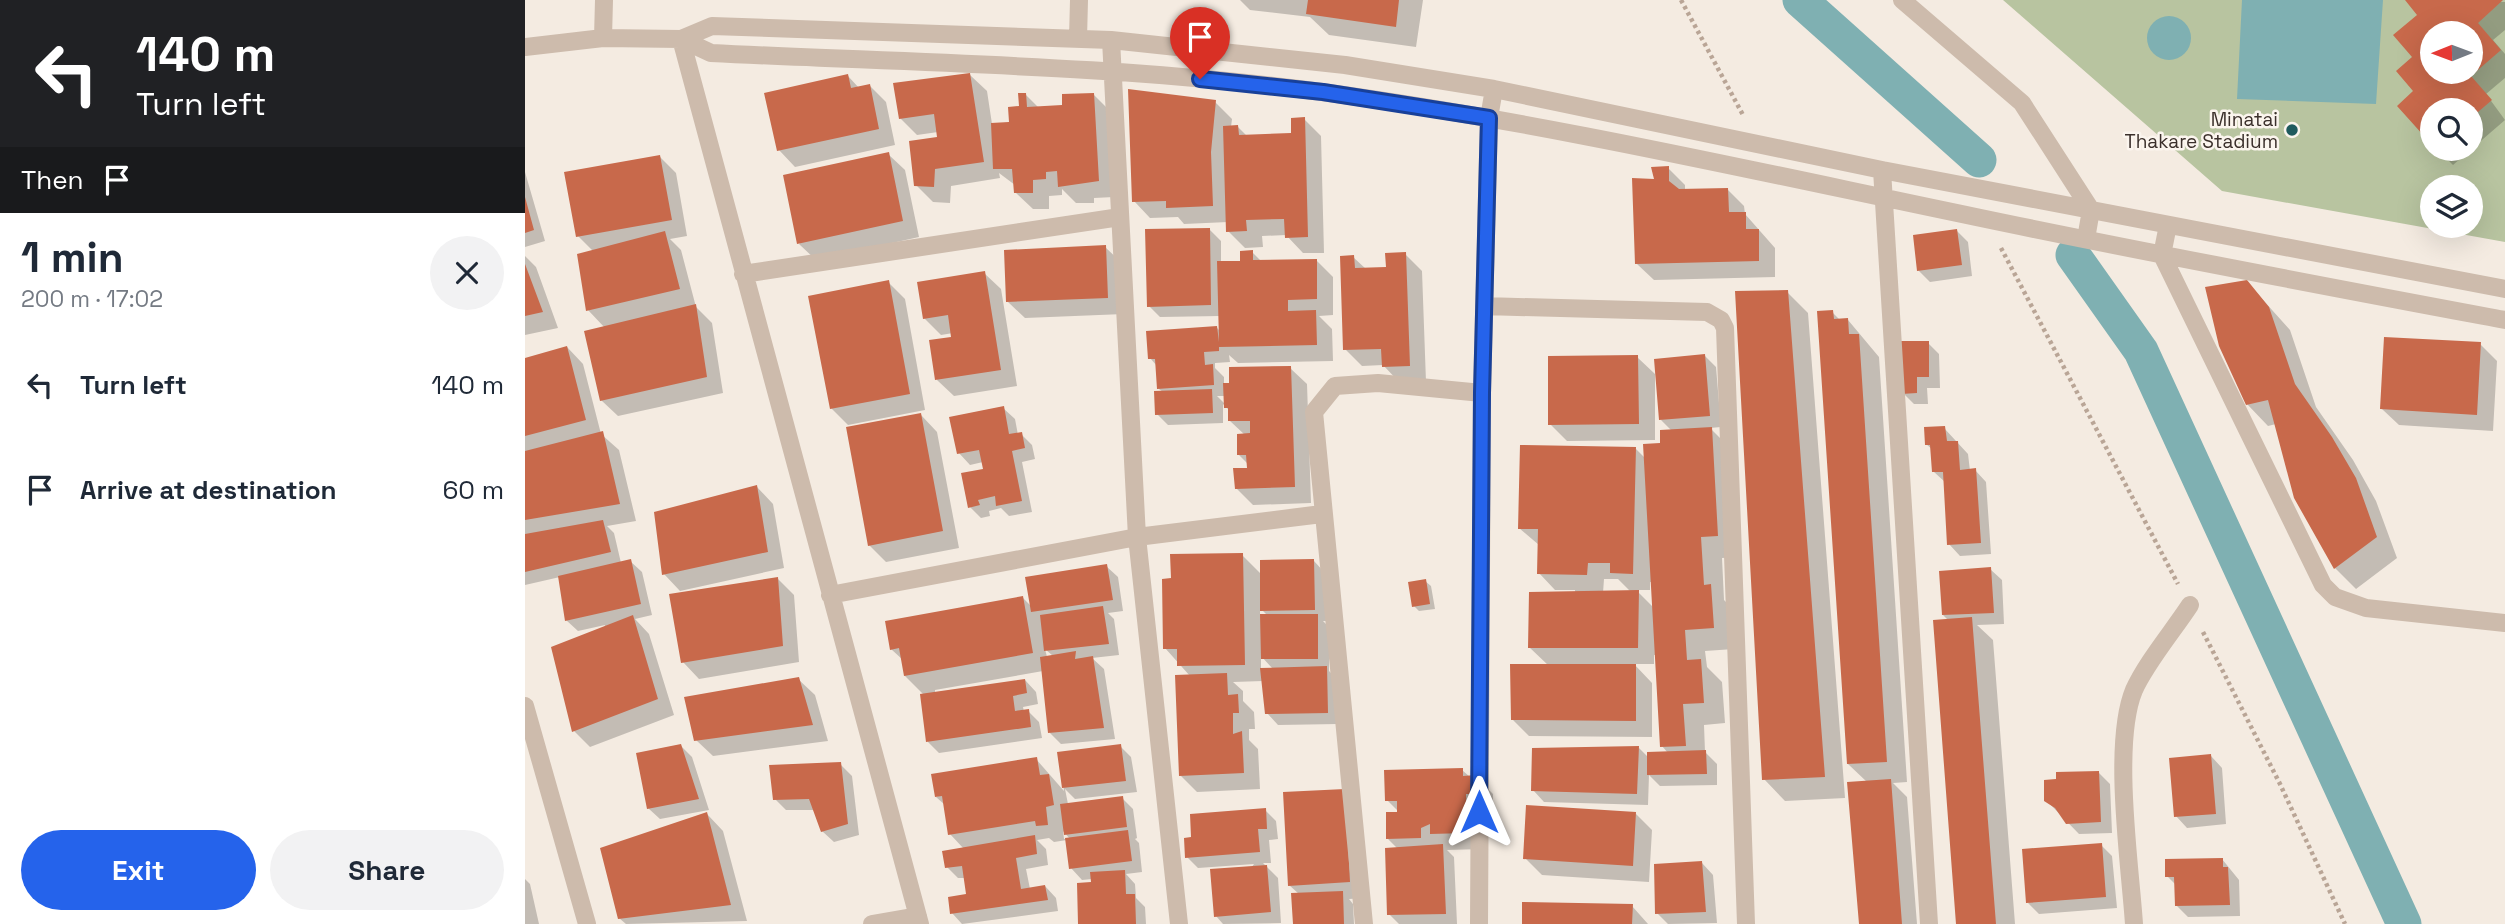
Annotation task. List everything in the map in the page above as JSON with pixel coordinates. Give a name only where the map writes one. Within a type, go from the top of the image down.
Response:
[{"type":"street","points":[[603,38],[604,0]]},
{"type":"street","points":[[1078,39],[1079,0]]},
{"type":"street","points":[[1902,0],[2022,103],[2091,210],[2085,239]]},
{"type":"street","points":[[525,47],[603,38],[681,38],[712,26],[1111,40],[1289,57],[1494,89],[1882,170],[2505,289]]},
{"type":"street","points":[[681,38],[711,53],[1111,72],[1299,89],[1489,118],[1884,196],[2162,255],[2505,320]]},
{"type":"street","points":[[681,38],[919,920],[872,924]]},
{"type":"street","points":[[1111,40],[1137,537],[1179,924]]},
{"type":"street","points":[[1479,924],[1482,393],[1489,118],[1494,89]]},
{"type":"street","points":[[1882,170],[1929,924]]},
{"type":"street","points":[[1981,188],[1986,219]]},
{"type":"street","points":[[743,274],[1120,217]]},
{"type":"street","points":[[2168,225],[2162,255],[2323,585],[2335,597],[2366,608],[2505,622]]},
{"type":"street","points":[[1484,306],[1707,312],[1721,320],[1725,328],[1746,924]]},
{"type":"street","points":[[1364,924],[1314,411],[1335,386],[1378,383],[1482,393]]},
{"type":"street","points":[[830,595],[1137,537],[1322,514]]},
{"type":"street","points":[[2134,924],[2123,753],[2126,721],[2134,690],[2190,605]]},
{"type":"street","points":[[525,706],[587,924]]},
{"type":"path","points":[[1681,0],[1758,144]]},
{"type":"path","points":[[1986,219],[2190,605],[2259,741],[2345,924]]},
{"type":"green space","name":"Minatai Thakare Stadium","points":[[2003,0],[2505,0],[2505,242],[2483,238],[2483,175],[2420,175],[2420,227],[2222,191]]},
{"type":"water","points":[[2242,0],[2383,0],[2376,104],[2237,99]]},
{"type":"water","points":[[2169,16],[2185,22],[2191,38],[2185,54],[2169,60],[2153,54],[2147,38],[2153,22]]},
{"type":"building","points":[[1308,0],[1399,0],[1396,27],[1306,14]]},
{"type":"building","points":[[2405,0],[2503,0],[2480,21],[2420,21],[2420,84],[2478,84],[2492,100],[2483,108],[2483,98],[2420,98],[2420,132],[2397,106],[2413,91],[2396,71],[2412,57],[2393,35],[2417,15]]},
{"type":"building","points":[[2483,29],[2501,50],[2483,66]]},
{"type":"building","points":[[970,73],[984,162],[935,169],[934,187],[914,186],[909,141],[937,137],[934,114],[899,119],[893,83]]},
{"type":"building","points":[[848,74],[851,88],[870,84],[879,129],[777,151],[764,93]]},
{"type":"building","points":[[1128,89],[1216,100],[1211,152],[1213,206],[1166,208],[1166,201],[1132,202]]},
{"type":"building","points":[[1018,93],[1026,93],[1027,107],[1062,105],[1062,94],[1094,93],[1099,181],[1058,187],[1057,171],[1046,172],[1046,179],[1033,180],[1033,193],[1014,193],[1012,169],[993,169],[991,123],[1009,122],[1008,107],[1019,106]]},
{"type":"building","points":[[1305,117],[1308,237],[1285,238],[1284,219],[1246,220],[1247,231],[1226,232],[1223,126],[1238,125],[1239,135],[1291,133],[1291,118]]},
{"type":"building","points":[[889,152],[903,221],[797,244],[783,175]]},
{"type":"building","points":[[660,155],[672,220],[576,237],[564,172]]},
{"type":"building","points":[[1669,166],[1669,181],[1679,189],[1728,188],[1729,212],[1746,212],[1746,229],[1759,229],[1759,261],[1635,264],[1632,178],[1654,179],[1651,167]]},
{"type":"building","points":[[525,197],[534,230],[525,233]]},
{"type":"building","points":[[1210,228],[1211,305],[1147,307],[1145,229]]},
{"type":"building","points":[[1957,229],[1962,265],[1917,271],[1913,235]]},
{"type":"building","points":[[665,231],[680,289],[586,311],[577,254]]},
{"type":"building","points":[[1106,245],[1108,298],[1006,302],[1004,250]]},
{"type":"building","points":[[1253,250],[1253,260],[1317,259],[1317,299],[1288,300],[1288,311],[1316,310],[1317,345],[1219,347],[1219,351],[1204,352],[1205,365],[1213,364],[1214,385],[1157,389],[1155,359],[1148,359],[1146,331],[1217,326],[1219,342],[1217,261],[1240,261],[1240,251]]},
{"type":"building","points":[[1406,252],[1410,366],[1382,367],[1381,349],[1343,350],[1340,256],[1354,255],[1355,268],[1386,267],[1385,253]]},
{"type":"building","points":[[525,264],[543,312],[525,316]]},
{"type":"building","points":[[985,271],[1001,370],[935,380],[929,340],[951,337],[948,315],[923,319],[917,282]]},
{"type":"building","points":[[889,280],[910,394],[830,409],[808,296]]},
{"type":"building","points":[[2247,280],[2269,307],[2295,384],[2332,437],[2356,478],[2377,537],[2334,569],[2294,498],[2268,400],[2246,405],[2219,346],[2205,287]]},
{"type":"building","points":[[1788,290],[1825,777],[1762,780],[1735,291]]},
{"type":"building","points":[[696,304],[707,377],[600,401],[584,331]]},
{"type":"building","points":[[1833,310],[1834,319],[1848,318],[1849,334],[1859,334],[1887,762],[1847,764],[1817,311]]},
{"type":"building","points":[[2384,337],[2481,342],[2477,415],[2380,409]]},
{"type":"building","points":[[1900,341],[1929,341],[1929,377],[1917,377],[1917,393],[1901,394]]},
{"type":"building","points":[[567,346],[586,420],[525,436],[525,358]]},
{"type":"building","points":[[1705,354],[1710,416],[1659,420],[1654,359]]},
{"type":"building","points":[[1638,355],[1639,424],[1548,425],[1548,356]]},
{"type":"building","points":[[1291,366],[1295,487],[1235,489],[1233,468],[1247,468],[1246,455],[1237,455],[1237,434],[1250,433],[1250,421],[1228,421],[1228,408],[1224,408],[1223,383],[1229,383],[1229,367]]},
{"type":"building","points":[[1212,389],[1213,413],[1155,415],[1154,391]]},
{"type":"building","points":[[1004,406],[1009,434],[1022,432],[1025,448],[1012,451],[1022,501],[996,506],[995,496],[978,500],[980,505],[968,508],[961,473],[983,469],[979,450],[957,454],[949,417]]},
{"type":"building","points":[[921,413],[943,531],[868,546],[846,427]]},
{"type":"building","points":[[1945,426],[1947,441],[1958,441],[1960,470],[1976,468],[1981,543],[1947,545],[1943,472],[1932,472],[1930,445],[1925,445],[1924,427]]},
{"type":"building","points":[[1712,427],[1718,536],[1701,537],[1704,585],[1711,584],[1714,628],[1685,630],[1687,660],[1701,659],[1704,703],[1683,704],[1686,746],[1660,747],[1643,444],[1660,443],[1660,430]]},
{"type":"building","points":[[603,431],[620,504],[525,520],[525,451]]},
{"type":"building","points":[[1520,445],[1636,447],[1633,574],[1610,573],[1610,563],[1588,563],[1587,575],[1537,574],[1538,529],[1518,529]]},
{"type":"building","points":[[757,485],[768,552],[662,575],[654,512]]},
{"type":"building","points":[[603,520],[611,552],[525,572],[525,534]]},
{"type":"building","points":[[1243,553],[1245,665],[1177,666],[1177,649],[1163,649],[1162,579],[1171,578],[1170,554]]},
{"type":"building","points":[[631,559],[641,604],[565,621],[558,576]]},
{"type":"building","points":[[1314,559],[1315,610],[1260,611],[1260,560]]},
{"type":"building","points":[[1107,564],[1113,600],[1031,612],[1025,577]]},
{"type":"building","points":[[1991,567],[1994,613],[1942,615],[1939,571]]},
{"type":"building","points":[[778,577],[783,646],[681,663],[669,594]]},
{"type":"building","points":[[1426,579],[1430,604],[1412,607],[1408,582]]},
{"type":"building","points":[[1639,590],[1638,648],[1528,648],[1529,592]]},
{"type":"building","points":[[1023,596],[1033,653],[904,676],[899,648],[890,650],[885,621]]},
{"type":"building","points":[[1103,606],[1109,644],[1044,651],[1040,615]]},
{"type":"building","points":[[1260,614],[1318,614],[1318,659],[1261,659]]},
{"type":"building","points":[[633,615],[658,699],[572,732],[551,647]]},
{"type":"building","points":[[1972,617],[1996,924],[1956,924],[1933,620]]},
{"type":"building","points":[[1076,651],[1075,659],[1093,656],[1104,728],[1048,733],[1040,657]]},
{"type":"building","points":[[1510,664],[1636,664],[1636,721],[1511,720]]},
{"type":"building","points":[[1327,666],[1328,713],[1265,714],[1260,668]]},
{"type":"building","points":[[1227,673],[1228,695],[1238,694],[1239,713],[1233,713],[1233,734],[1242,731],[1244,773],[1179,776],[1175,675]]},
{"type":"building","points":[[799,677],[813,725],[694,741],[684,697]]},
{"type":"building","points":[[1025,679],[1027,693],[1013,696],[1015,711],[1029,709],[1031,727],[926,742],[920,694]]},
{"type":"building","points":[[681,744],[699,799],[647,809],[636,753]]},
{"type":"building","points":[[1121,744],[1126,781],[1062,788],[1057,752]]},
{"type":"building","points":[[1639,746],[1637,794],[1531,791],[1532,748]]},
{"type":"building","points":[[1706,750],[1707,774],[1647,775],[1647,752]]},
{"type":"building","points":[[2211,754],[2216,814],[2174,817],[2169,758]]},
{"type":"building","points":[[1037,757],[1040,775],[1049,774],[1054,805],[1046,807],[1048,825],[1036,826],[1035,821],[948,835],[942,796],[935,797],[931,774]]},
{"type":"building","points":[[841,762],[848,824],[821,832],[809,799],[773,800],[769,765]]},
{"type":"building","points":[[1463,768],[1463,776],[1477,775],[1477,794],[1466,794],[1467,833],[1430,834],[1430,824],[1421,828],[1421,838],[1386,839],[1386,812],[1397,812],[1397,801],[1385,801],[1384,770]]},
{"type":"building","points":[[2099,771],[2101,822],[2066,824],[2055,808],[2044,801],[2044,780],[2056,779],[2056,772]]},
{"type":"building","points":[[1891,779],[1902,924],[1859,924],[1847,782]]},
{"type":"building","points":[[1345,789],[1350,882],[1288,886],[1283,792]]},
{"type":"building","points":[[1123,796],[1127,827],[1064,835],[1060,804]]},
{"type":"building","points":[[1526,805],[1636,812],[1633,866],[1523,859]]},
{"type":"building","points":[[1266,808],[1267,829],[1258,829],[1260,852],[1185,858],[1184,838],[1191,837],[1190,814]]},
{"type":"building","points":[[707,812],[731,905],[618,919],[600,848]]},
{"type":"building","points":[[1128,830],[1132,861],[1069,869],[1065,838]]},
{"type":"building","points":[[1035,835],[1037,854],[1016,858],[1021,889],[1045,885],[1048,900],[950,914],[948,897],[966,894],[962,866],[945,868],[942,851]]},
{"type":"building","points":[[2102,843],[2106,897],[2026,903],[2022,849]]},
{"type":"building","points":[[1443,844],[1446,914],[1387,915],[1385,848]]},
{"type":"building","points":[[2223,858],[2223,867],[2228,867],[2230,905],[2175,906],[2174,877],[2165,877],[2165,859]]},
{"type":"building","points":[[1702,861],[1706,912],[1655,914],[1654,864]]},
{"type":"building","points":[[1267,865],[1271,912],[1214,917],[1210,869]]},
{"type":"building","points":[[1125,870],[1126,894],[1135,894],[1136,924],[1078,924],[1077,883],[1091,882],[1090,872]]},
{"type":"building","points":[[1343,891],[1344,924],[1293,924],[1291,893]]},
{"type":"building","points":[[1522,902],[1633,904],[1632,924],[1522,924]]},
{"type":"waterway","points":[[1800,0],[1979,160]]},
{"type":"waterway","points":[[2073,255],[2141,351],[2404,924]]},
{"type":"place","name":"Minatai Thakare Stadium","points":[[2292,130]]},
{"type":"route","points":[[1200,79],[1323,92],[1489,118],[1482,393],[1479,812]]}]
